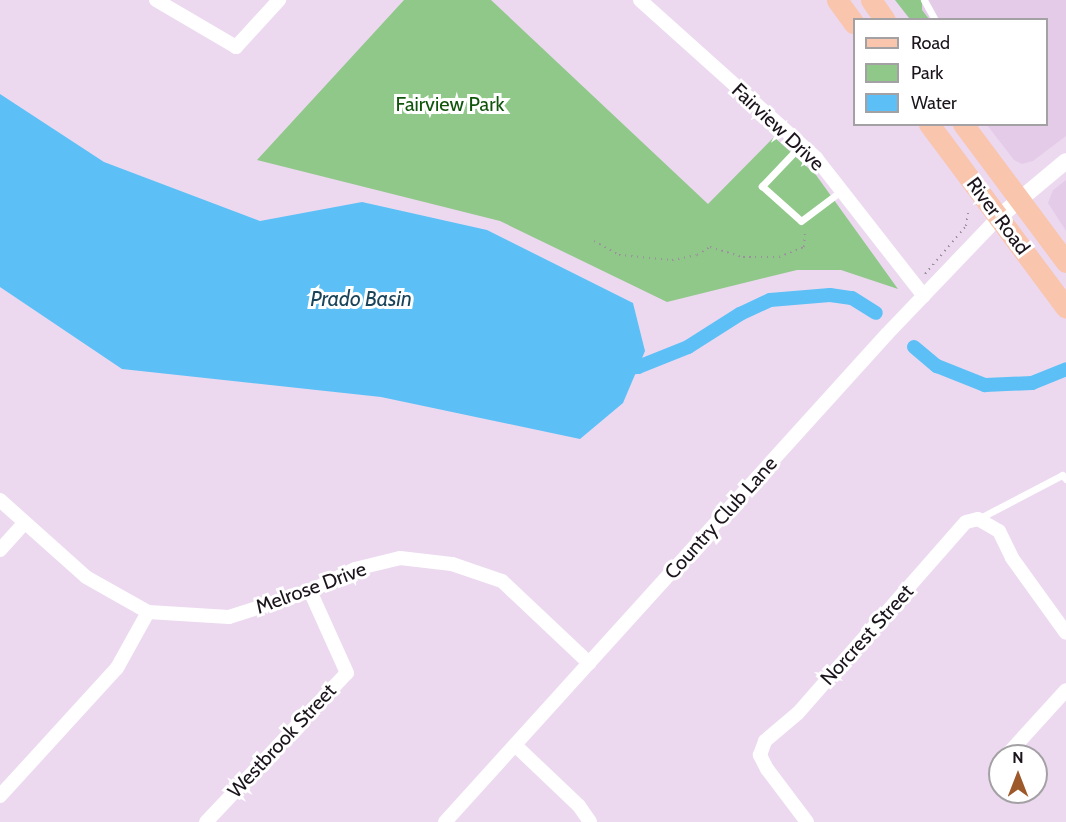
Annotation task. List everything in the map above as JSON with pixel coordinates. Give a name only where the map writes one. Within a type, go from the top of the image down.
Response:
[{"type":"main road","points":[[837,0],[853,20]]},
{"type":"main road","points":[[871,0],[884,18]]},
{"type":"main road","name":"River Road","points":[[931,126],[1066,308]]},
{"type":"main road","name":"River Road","points":[[964,126],[1066,262]]},
{"type":"street","points":[[156,0],[236,47],[279,0]]},
{"type":"street","name":"Fairview Drive","points":[[646,2],[801,145],[841,191],[924,296]]},
{"type":"street","points":[[999,217],[1066,161]]},
{"type":"street","name":"Country Club Lane","points":[[445,822],[924,296],[999,217]]},
{"type":"street","name":"Melrose Drive","points":[[0,501],[86,577],[148,612],[229,617],[310,591],[355,569],[400,558],[452,564],[502,581],[589,663]]},
{"type":"street","points":[[978,519],[999,531],[1012,558],[1066,633]]},
{"type":"street","name":"Norcrest Street","points":[[807,822],[760,755],[765,741],[798,713],[957,530],[978,519]]},
{"type":"street","points":[[0,550],[24,524]]},
{"type":"street","name":"Westbrook Street","points":[[206,822],[346,673],[310,591]]},
{"type":"street","points":[[0,796],[117,668],[148,612]]},
{"type":"street","points":[[1017,744],[1066,690]]},
{"type":"street","points":[[515,745],[590,822]]},
{"type":"lane","points":[[924,0],[934,18]]},
{"type":"lane","points":[[801,145],[762,186],[801,221],[841,191]]},
{"type":"lane","points":[[978,519],[1062,475],[1066,479]]},
{"type":"path","points":[[950,245],[966,226],[970,209]]},
{"type":"path","points":[[594,241],[619,255],[672,260],[697,255],[710,247],[743,257],[779,257],[804,247],[807,233],[801,221]]},
{"type":"shaded area","points":[[895,0],[1066,0],[1066,136],[1033,161],[1022,164],[1014,160],[988,126],[1048,126],[1048,18],[908,18]]},
{"type":"shaded area","points":[[1066,180],[1066,231],[1048,203],[1053,190]]},
{"type":"green space","name":"Fairview Park","points":[[404,0],[491,0],[708,204],[774,137],[816,175],[898,289],[841,270],[797,270],[667,302],[500,221],[257,160]]},
{"type":"green space","points":[[895,0],[922,0],[922,10],[928,18],[909,18]]},
{"type":"water","name":"Prado Basin","points":[[0,94],[104,162],[260,221],[362,202],[487,230],[633,303],[645,351],[623,403],[580,439],[381,397],[122,369],[0,287]]},
{"type":"waterway","points":[[621,368],[638,367],[688,347],[740,314],[770,300],[830,295],[852,298],[876,313]]},
{"type":"waterway","points":[[914,347],[937,366],[985,385],[1032,383],[1066,369]]}]
